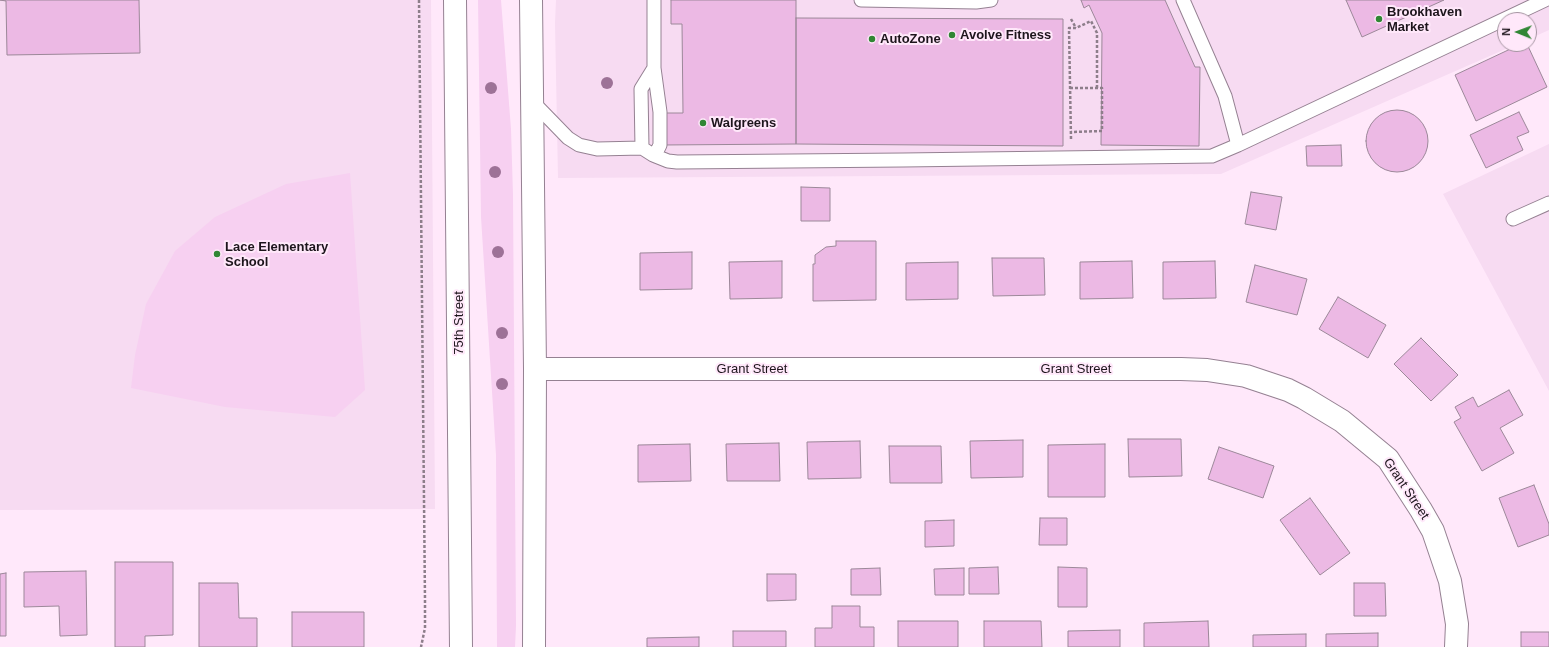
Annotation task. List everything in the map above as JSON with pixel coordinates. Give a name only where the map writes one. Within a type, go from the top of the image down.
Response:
[{"type":"main road","name":"75th Street","points":[[455,0],[460,647]]},
{"type":"main road","points":[[531,0],[535,369],[534,647]]},
{"type":"main road","name":"Grant Street","points":[[535,369],[1181,369],[1207,370],[1246,376],[1288,390],[1304,398],[1342,421],[1388,459],[1433,531],[1450,581],[1457,624],[1456,647]]},
{"type":"lane","points":[[532,101],[568,138],[579,145],[597,149],[657,151],[660,145],[660,112],[654,68],[654,0]]},
{"type":"lane","points":[[861,0],[976,2],[991,0]]},
{"type":"lane","points":[[1183,0],[1224,96],[1238,145]]},
{"type":"lane","points":[[647,151],[668,161],[677,162],[1212,156],[1545,0]]},
{"type":"lane","points":[[647,151],[641,89],[654,68]]},
{"type":"lane","points":[[1513,219],[1549,202]]},
{"type":"path","points":[[419,0],[425,600],[425,628],[421,647]]},
{"type":"path","points":[[1071,18],[1076,28]]},
{"type":"path","points":[[1072,158],[1069,28],[1076,28],[1091,21],[1097,33],[1097,88]]},
{"type":"path","points":[[1070,88],[1102,88],[1102,131],[1071,132]]},
{"type":"shaded area","name":"Lace Elementary School","points":[[0,0],[431,0],[435,509],[0,510]]},
{"type":"shaded area","points":[[478,0],[501,0],[511,129],[513,195],[515,647],[497,647],[496,455],[481,217]]},
{"type":"shaded area","points":[[556,0],[1549,0],[1549,30],[1537,35],[1537,12],[1497,12],[1497,52],[1499,52],[1221,174],[558,178],[555,23]]},
{"type":"shaded area","points":[[1549,144],[1549,391],[1443,194]]},
{"type":"shaded area","points":[[350,173],[365,390],[335,417],[225,407],[131,388],[135,355],[146,304],[175,251],[215,217],[286,184]]},
{"type":"building","points":[[0,0],[139,0],[140,53],[7,55],[6,1]]},
{"type":"building","name":"Walgreens","points":[[671,0],[796,0],[796,144],[661,145],[661,113],[683,113],[682,24],[671,24]]},
{"type":"building","points":[[1081,0],[1165,0],[1195,67],[1200,67],[1199,146],[1101,145],[1102,33],[1089,5],[1084,8]]},
{"type":"building","name":"Brookhaven Market","points":[[1346,0],[1444,0],[1362,37]]},
{"type":"building","points":[[796,18],[1063,19],[1063,146],[796,144]]},
{"type":"building","points":[[1504,52],[1531,52],[1547,87],[1476,121],[1455,75]]},
{"type":"building","points":[[1391,110],[1403,110],[1419,119],[1426,129],[1428,141],[1426,153],[1419,163],[1403,172],[1391,172],[1380,167],[1371,158],[1366,147],[1366,135],[1371,124],[1380,115]]},
{"type":"building","points":[[1519,112],[1529,132],[1517,137],[1523,150],[1486,168],[1470,135]]},
{"type":"building","points":[[1341,145],[1342,166],[1307,166],[1306,146]]},
{"type":"building","points":[[801,187],[830,188],[830,221],[801,221]]},
{"type":"building","points":[[1251,192],[1282,197],[1276,230],[1245,224]]},
{"type":"building","points":[[836,241],[876,241],[876,300],[813,301],[813,264],[815,264],[815,255],[826,247],[836,246]]},
{"type":"building","points":[[692,252],[692,289],[640,290],[640,253]]},
{"type":"building","points":[[992,258],[1044,258],[1045,295],[993,296]]},
{"type":"building","points":[[782,261],[782,298],[730,299],[729,262]]},
{"type":"building","points":[[1132,261],[1133,298],[1080,299],[1080,262]]},
{"type":"building","points":[[1215,261],[1216,298],[1163,299],[1163,262]]},
{"type":"building","points":[[958,262],[958,299],[906,300],[906,263]]},
{"type":"building","points":[[1255,265],[1307,279],[1297,315],[1246,302]]},
{"type":"building","points":[[1338,297],[1386,325],[1368,358],[1319,329]]},
{"type":"building","points":[[1421,338],[1458,375],[1431,401],[1394,364]]},
{"type":"building","points":[[1509,390],[1523,415],[1500,428],[1514,453],[1482,471],[1454,422],[1461,418],[1455,407],[1473,397],[1478,407]]},
{"type":"building","points":[[1128,439],[1181,439],[1182,476],[1129,477]]},
{"type":"building","points":[[1023,440],[1023,477],[971,478],[970,441]]},
{"type":"building","points":[[860,441],[861,478],[808,479],[807,442]]},
{"type":"building","points":[[779,443],[780,481],[727,481],[726,444]]},
{"type":"building","points":[[690,444],[691,481],[638,482],[638,445]]},
{"type":"building","points":[[1105,444],[1105,497],[1048,497],[1048,445]]},
{"type":"building","points":[[889,446],[941,446],[942,483],[890,483]]},
{"type":"building","points":[[1219,447],[1274,466],[1263,498],[1208,479]]},
{"type":"building","points":[[1534,485],[1549,524],[1549,535],[1518,547],[1499,498]]},
{"type":"building","points":[[1310,498],[1350,553],[1320,575],[1280,520]]},
{"type":"building","points":[[1040,518],[1067,518],[1067,545],[1039,545]]},
{"type":"building","points":[[954,520],[954,546],[925,547],[925,521]]},
{"type":"building","points":[[115,562],[173,562],[173,635],[145,636],[145,647],[115,647]]},
{"type":"building","points":[[998,567],[999,594],[969,594],[969,568]]},
{"type":"building","points":[[1058,567],[1087,568],[1087,607],[1058,607]]},
{"type":"building","points":[[880,568],[881,595],[851,595],[851,569]]},
{"type":"building","points":[[964,568],[964,595],[935,595],[934,569]]},
{"type":"building","points":[[86,571],[87,635],[60,636],[59,606],[24,607],[24,572]]},
{"type":"building","points":[[6,573],[6,636],[0,636],[0,574]]},
{"type":"building","points":[[767,574],[796,574],[796,600],[767,601]]},
{"type":"building","points":[[199,583],[238,583],[239,618],[257,618],[257,647],[199,647]]},
{"type":"building","points":[[1354,583],[1385,583],[1386,616],[1354,616]]},
{"type":"building","points":[[832,606],[860,606],[860,627],[874,627],[874,647],[815,647],[815,628],[832,628]]},
{"type":"building","points":[[292,612],[364,612],[364,647],[292,647]]},
{"type":"building","points":[[898,621],[958,621],[958,647],[898,647]]},
{"type":"building","points":[[984,621],[1041,621],[1042,647],[984,647]]},
{"type":"building","points":[[1208,621],[1209,647],[1144,647],[1144,623]]},
{"type":"building","points":[[1120,630],[1120,647],[1068,647],[1068,631]]},
{"type":"building","points":[[733,631],[786,631],[786,647],[733,647]]},
{"type":"building","points":[[1521,632],[1549,632],[1549,647],[1521,647]]},
{"type":"building","points":[[1378,633],[1378,647],[1326,647],[1326,634]]},
{"type":"building","points":[[1306,634],[1306,647],[1253,647],[1253,635]]},
{"type":"building","points":[[699,637],[699,647],[647,647],[647,638]]},
{"type":"place","name":"Brookhaven Market","points":[[1379,19]]},
{"type":"place","name":"Avolve Fitness","points":[[952,35]]},
{"type":"place","name":"AutoZone","points":[[872,39]]},
{"type":"place","name":"Walgreens","points":[[703,123]]},
{"type":"place","name":"Lace Elementary School","points":[[217,254]]}]
